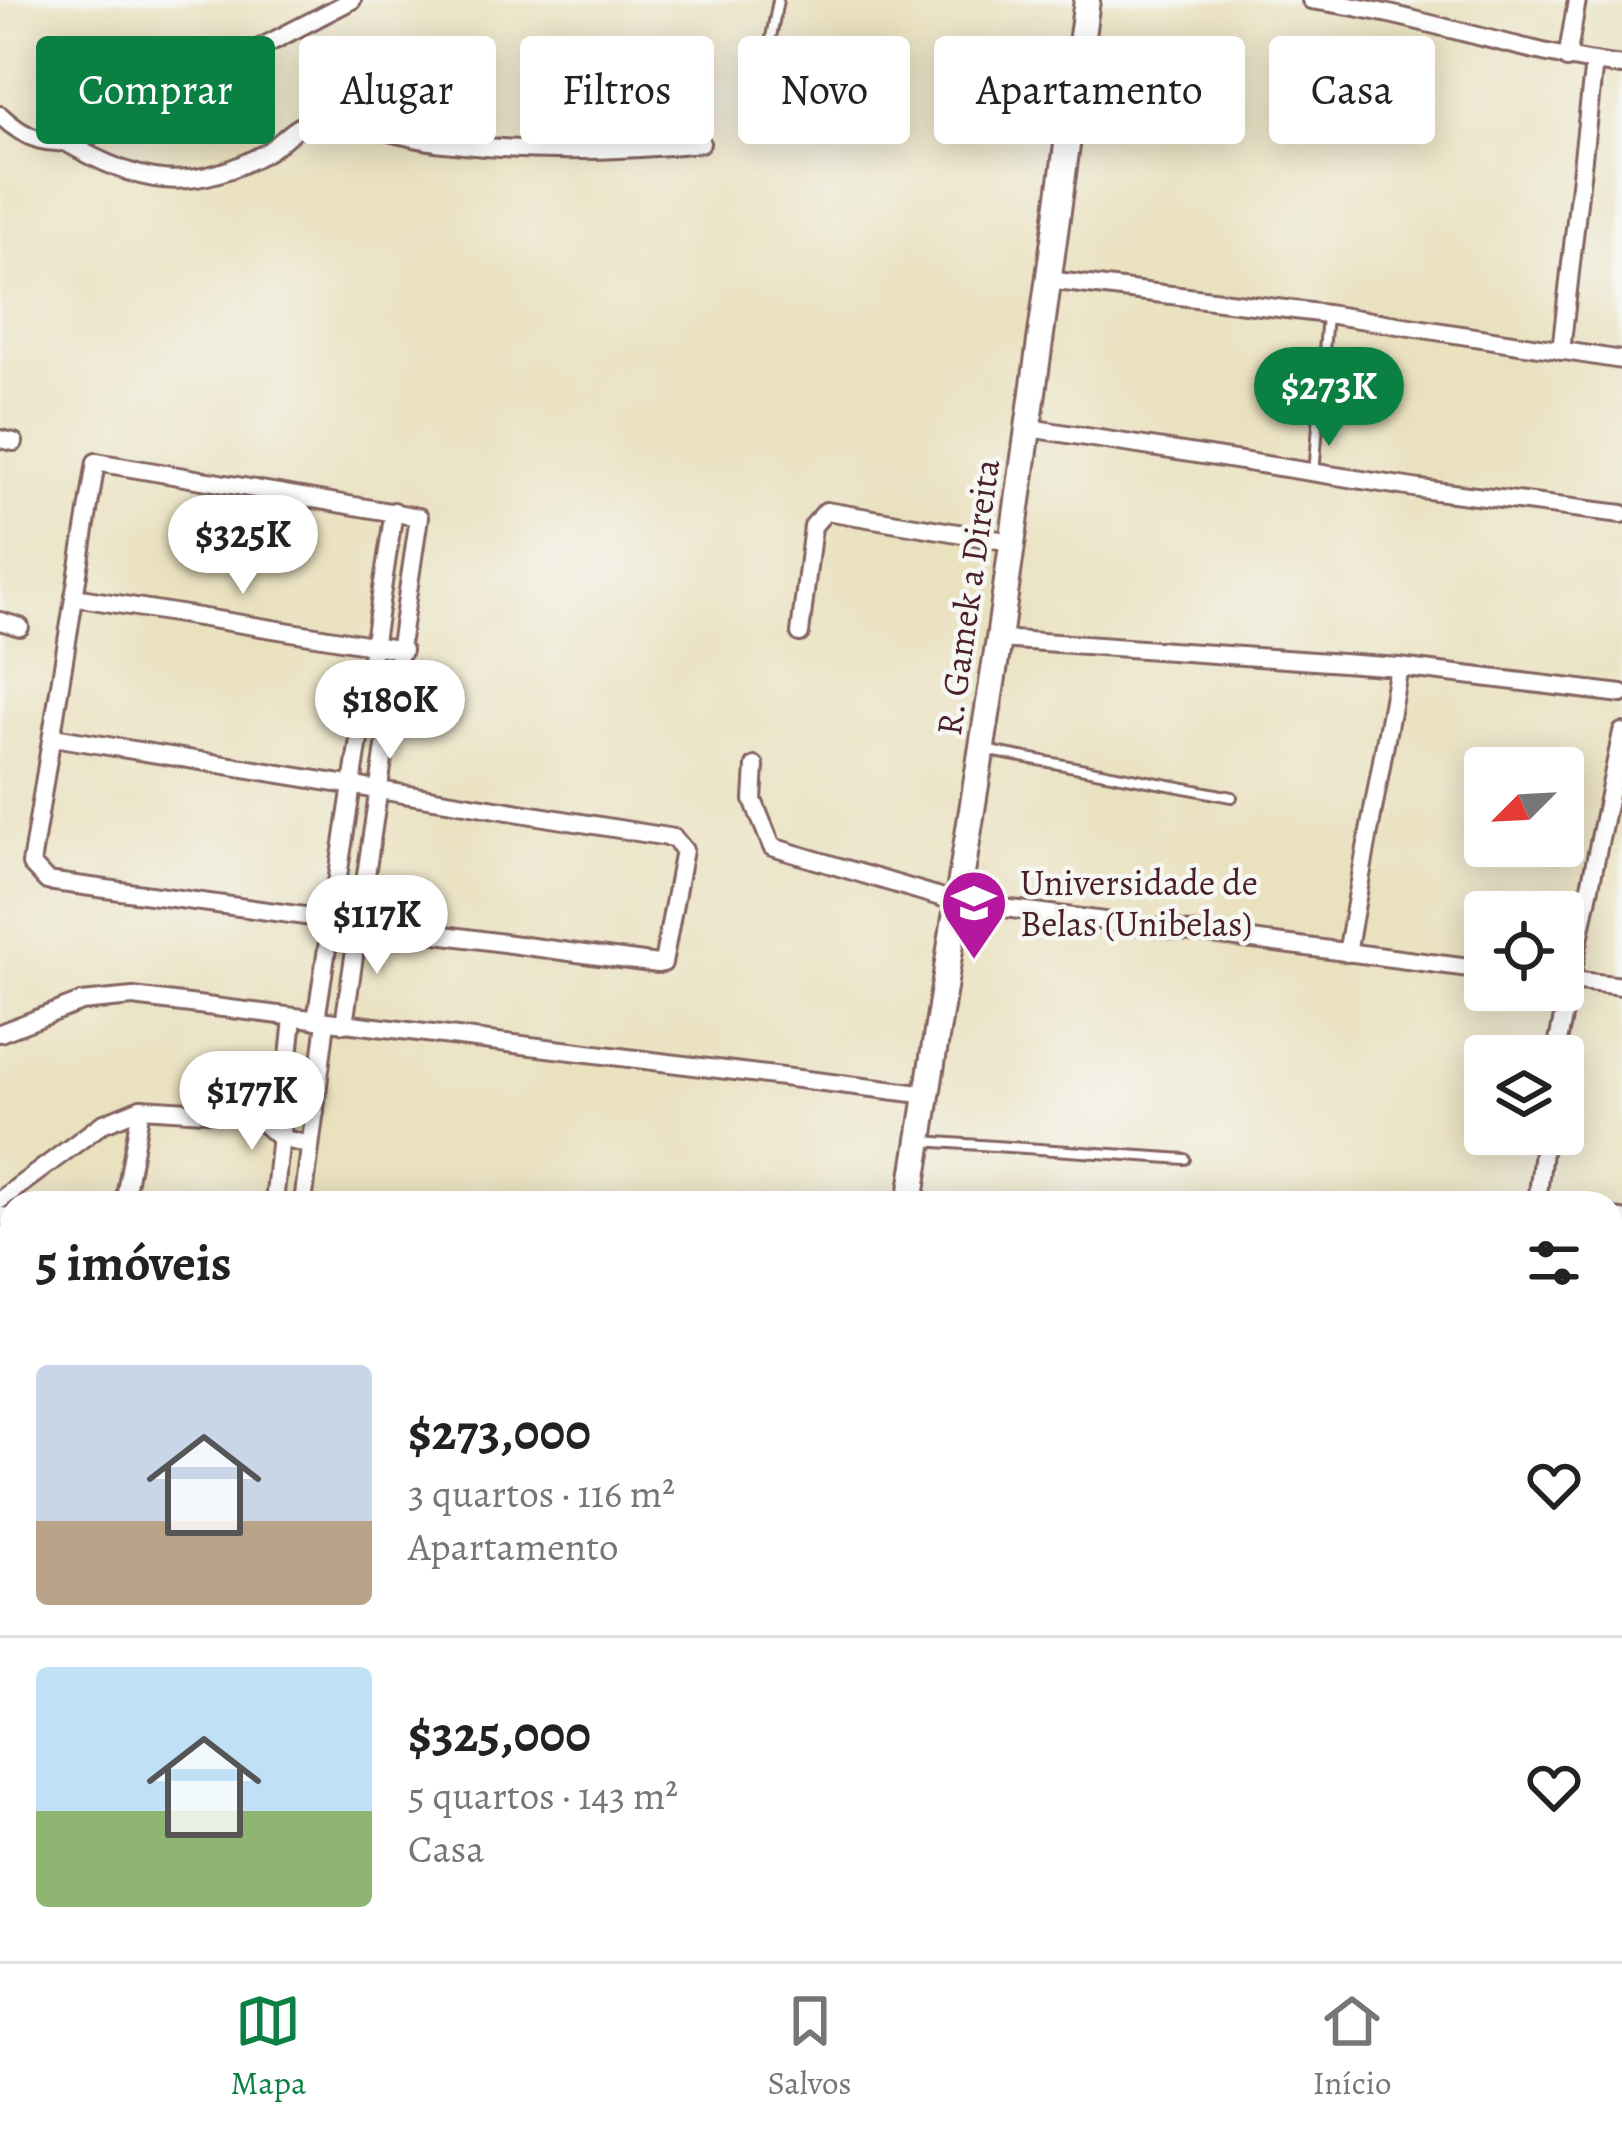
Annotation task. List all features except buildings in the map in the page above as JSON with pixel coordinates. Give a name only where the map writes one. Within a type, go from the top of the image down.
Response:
[{"type":"main road","name":"R. Gamek a Direita","points":[[912,1191],[1029,428],[1081,1]]},
{"type":"street","points":[[275,39],[352,0]]},
{"type":"street","points":[[1311,0],[1360,3],[1567,58],[1622,66]]},
{"type":"street","points":[[1567,58],[1576,0]]},
{"type":"street","points":[[1561,351],[1594,62]]},
{"type":"street","points":[[0,115],[17,132],[36,140]]},
{"type":"street","points":[[69,144],[134,178],[159,180],[209,174],[266,152],[304,121],[328,121],[442,143],[605,151],[689,144]]},
{"type":"street","points":[[1048,280],[1327,314],[1622,360]]},
{"type":"street","points":[[1029,428],[1314,474],[1622,514]]},
{"type":"street","points":[[53,737],[383,787],[674,838],[684,850],[667,959],[658,964],[359,922],[331,918],[40,878],[31,864],[92,470],[99,460],[394,511],[421,520],[383,787],[359,922],[328,1022]]},
{"type":"street","points":[[305,1191],[328,1022],[331,918],[394,511]]},
{"type":"street","points":[[800,633],[813,526],[826,511],[1011,542]]},
{"type":"street","points":[[74,597],[403,650]]},
{"type":"street","points":[[0,621],[20,627]]},
{"type":"street","points":[[999,639],[1400,667],[1622,694]]},
{"type":"street","points":[[1347,953],[1400,667]]},
{"type":"street","points":[[1584,900],[1622,732]]},
{"type":"street","points":[[755,766],[753,800],[772,847],[957,902],[1464,967]]},
{"type":"street","points":[[1584,982],[1622,986]]},
{"type":"street","points":[[0,1034],[107,997],[928,1095]]},
{"type":"street","points":[[275,1191],[293,1018]]},
{"type":"street","points":[[12,1191],[102,1124],[141,1108],[254,1115],[283,1108],[315,1112]]},
{"type":"street","points":[[126,1191],[141,1108]]},
{"type":"street","points":[[254,1115],[280,1138],[310,1144]]},
{"type":"street","points":[[1538,1191],[1543,1155]]},
{"type":"lane","points":[[771,36],[778,0]]},
{"type":"lane","points":[[1314,474],[1327,314]]},
{"type":"lane","points":[[981,750],[1232,796]]},
{"type":"lane","points":[[921,1141],[1185,1159]]},
{"type":"place","name":"Universidade de Belas (Unibelas)","points":[[974,962]]}]
